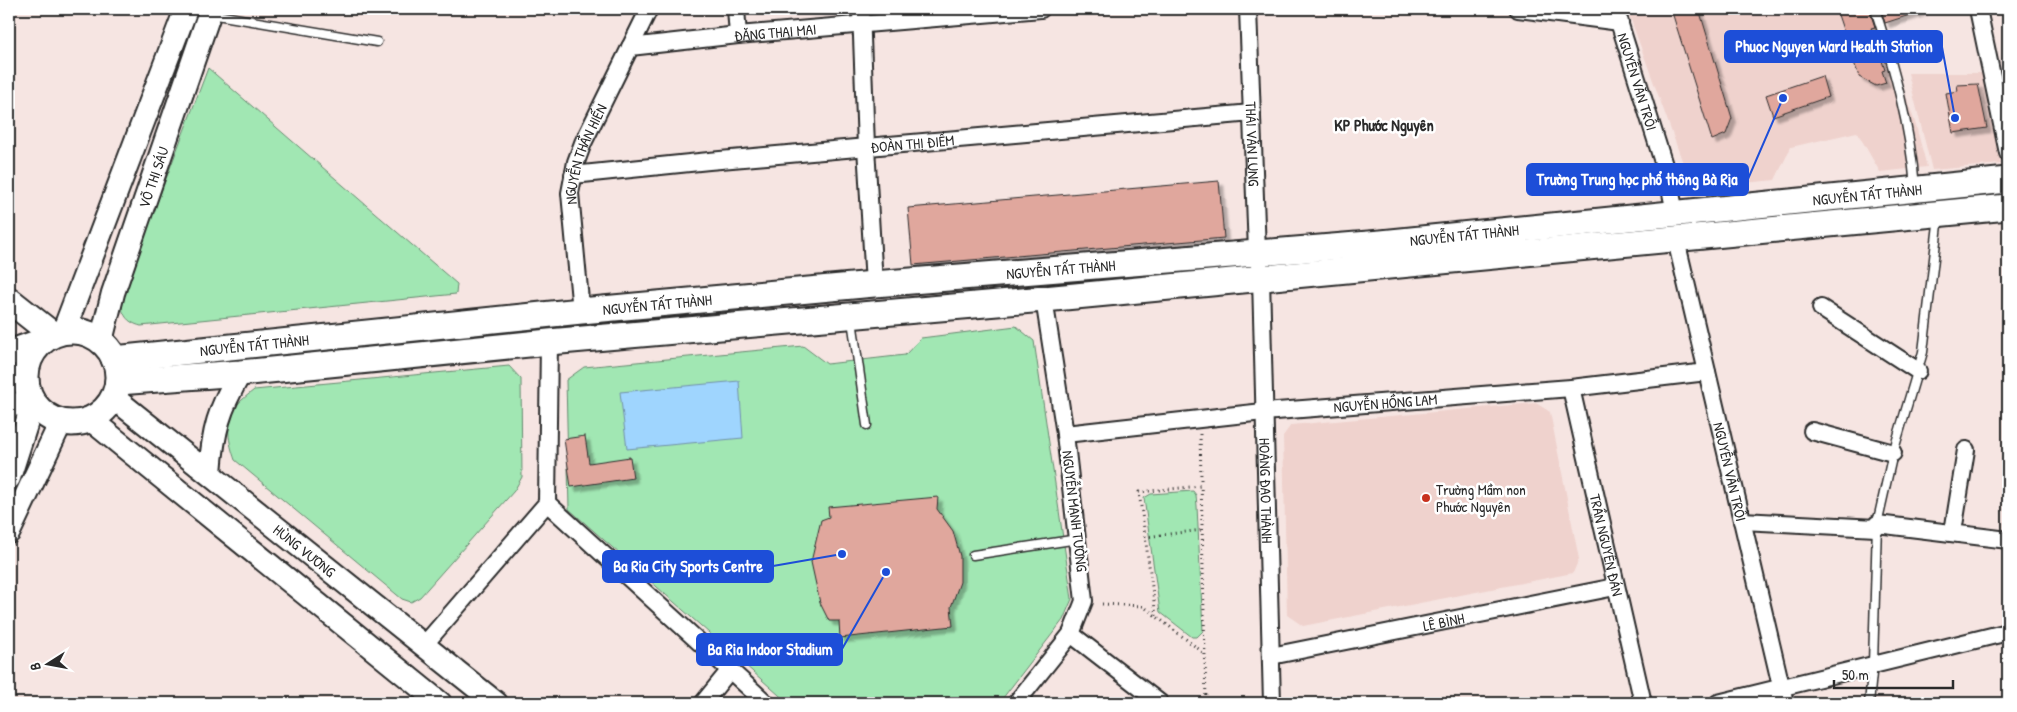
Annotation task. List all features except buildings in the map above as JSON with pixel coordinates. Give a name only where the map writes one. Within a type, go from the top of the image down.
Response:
[{"type":"main road","name":"VÕ THỊ SÁU","points":[[52,336],[186,9]]},
{"type":"main road","name":"VÕ THỊ SÁU","points":[[112,370],[112,293],[210,11]]},
{"type":"main road","name":"NGUYỄN TẤT THÀNH","points":[[112,370],[581,311],[874,284],[1381,243],[2008,180]]},
{"type":"main road","name":"NGUYỄN TẤT THÀNH","points":[[112,370],[240,373],[549,342],[1044,299],[2008,207]]},
{"type":"main road","points":[[9,300],[52,336]]},
{"type":"main road","points":[[9,353],[52,336],[87,334],[112,370],[104,411],[91,420],[77,423],[61,422],[45,414],[23,399],[9,363]]},
{"type":"main road","points":[[9,478],[23,399],[25,370],[32,354],[52,336]]},
{"type":"main road","name":"HÙNG VƯƠNG","points":[[112,370],[210,473],[496,703]]},
{"type":"main road","points":[[210,473],[214,429],[224,401],[240,373]]},
{"type":"main road","points":[[91,420],[440,703]]},
{"type":"main road","points":[[9,532],[61,422]]},
{"type":"street","name":"NGUYỄN THẦN HIẾN","points":[[581,311],[570,193],[573,175],[583,144],[649,9]]},
{"type":"street","points":[[736,9],[738,35]]},
{"type":"street","points":[[861,9],[866,147],[874,284]]},
{"type":"street","name":"ĐẶNG THAI MAI","points":[[630,47],[738,35],[1041,9]]},
{"type":"street","name":"THÁI VĂN LUNG","points":[[1248,9],[1257,252],[1261,278]]},
{"type":"street","points":[[1518,9],[1618,15]]},
{"type":"street","points":[[1978,9],[2008,152]]},
{"type":"street","name":"NGUYỄN VĂN TRỖI","points":[[1618,15],[1668,178],[1674,213]]},
{"type":"street","name":"ĐOÀN THỊ ĐIỂM","points":[[573,175],[1252,113]]},
{"type":"street","name":"NGUYỄN VĂN TRỖI","points":[[1676,240],[1783,696]]},
{"type":"street","name":"HOÀNG ĐẠO THÀNH","points":[[1261,278],[1272,703]]},
{"type":"street","name":"NGUYỄN MẠNH TƯỜNG","points":[[1016,703],[1071,634],[1084,601],[1065,434],[1044,299]]},
{"type":"street","points":[[1821,308],[1918,371]]},
{"type":"street","points":[[424,645],[547,503],[549,342]]},
{"type":"street","name":"NGUYỄN HỒNG LAM","points":[[1065,434],[1200,418],[1571,388],[1707,372]]},
{"type":"street","name":"TRẦN NGUYÊN ĐÁN","points":[[1571,388],[1643,703]]},
{"type":"street","points":[[1812,431],[1893,453]]},
{"type":"street","points":[[1953,532],[1966,450]]},
{"type":"street","points":[[547,503],[766,703]]},
{"type":"street","points":[[1742,521],[1877,526],[1953,532],[2008,540]]},
{"type":"street","name":"LÊ BÌNH","points":[[1271,656],[1615,587]]},
{"type":"street","points":[[1718,703],[1783,696],[1873,664],[2008,632]]},
{"type":"street","points":[[1071,634],[1160,703]]},
{"type":"street","points":[[703,703],[729,671]]},
{"type":"lane","points":[[1874,9],[1903,104],[1912,149],[1916,189]]},
{"type":"lane","points":[[210,11],[377,42]]},
{"type":"lane","points":[[1869,703],[1873,664],[1877,526],[1893,453],[1923,352],[1939,214]]},
{"type":"lane","points":[[851,316],[867,425]]},
{"type":"lane","points":[[973,555],[1078,539]]},
{"type":"path","points":[[1200,418],[1206,703]]},
{"type":"path","points":[[1156,616],[1139,492],[1201,486]]},
{"type":"path","points":[[1145,537],[1202,530]]},
{"type":"path","points":[[1102,604],[1144,606],[1205,654]]},
{"type":"shaded area","points":[[1627,9],[1878,9],[1916,126],[1927,167],[1880,172],[1857,132],[1791,147],[1775,180],[1692,188]]},
{"type":"shaded area","points":[[1908,73],[1982,73],[2001,164],[1932,170]]},
{"type":"shaded area","name":"Trường Mầm non Phước Nguyên","points":[[1536,403],[1550,412],[1579,559],[1573,573],[1303,626],[1287,615],[1283,436],[1291,425]]},
{"type":"green space","points":[[208,68],[457,284],[456,294],[141,326],[129,320],[122,310],[120,300]]},
{"type":"green space","points":[[1016,326],[1034,341],[1072,599],[1063,620],[999,703],[788,703],[569,509],[566,380],[584,367],[803,346],[827,364],[905,355],[921,338]]},
{"type":"green space","points":[[509,366],[521,379],[522,477],[514,491],[420,597],[411,602],[402,599],[235,460],[229,433],[230,419],[236,406],[254,390]]},
{"type":"green space","points":[[1193,491],[1196,495],[1197,506],[1203,631],[1197,637],[1192,637],[1160,612],[1144,498],[1151,494]]},
{"type":"water","points":[[739,381],[743,438],[627,449],[620,392]]},
{"type":"place","name":"Trường Trung học phổ thông Bà Rịa","points":[[1783,98]]},
{"type":"place","name":"Phuoc Nguyen Ward Health Station","points":[[1955,118]]},
{"type":"place","name":"Trường Mầm non Phước Nguyên","points":[[1426,498]]},
{"type":"place","name":"Ba Ria City Sports Centre","points":[[842,554]]},
{"type":"place","name":"Ba Ria Indoor Stadium","points":[[886,572]]},
{"type":"district","name":"KP Phước Nguyên","points":[[1384,125]]}]
